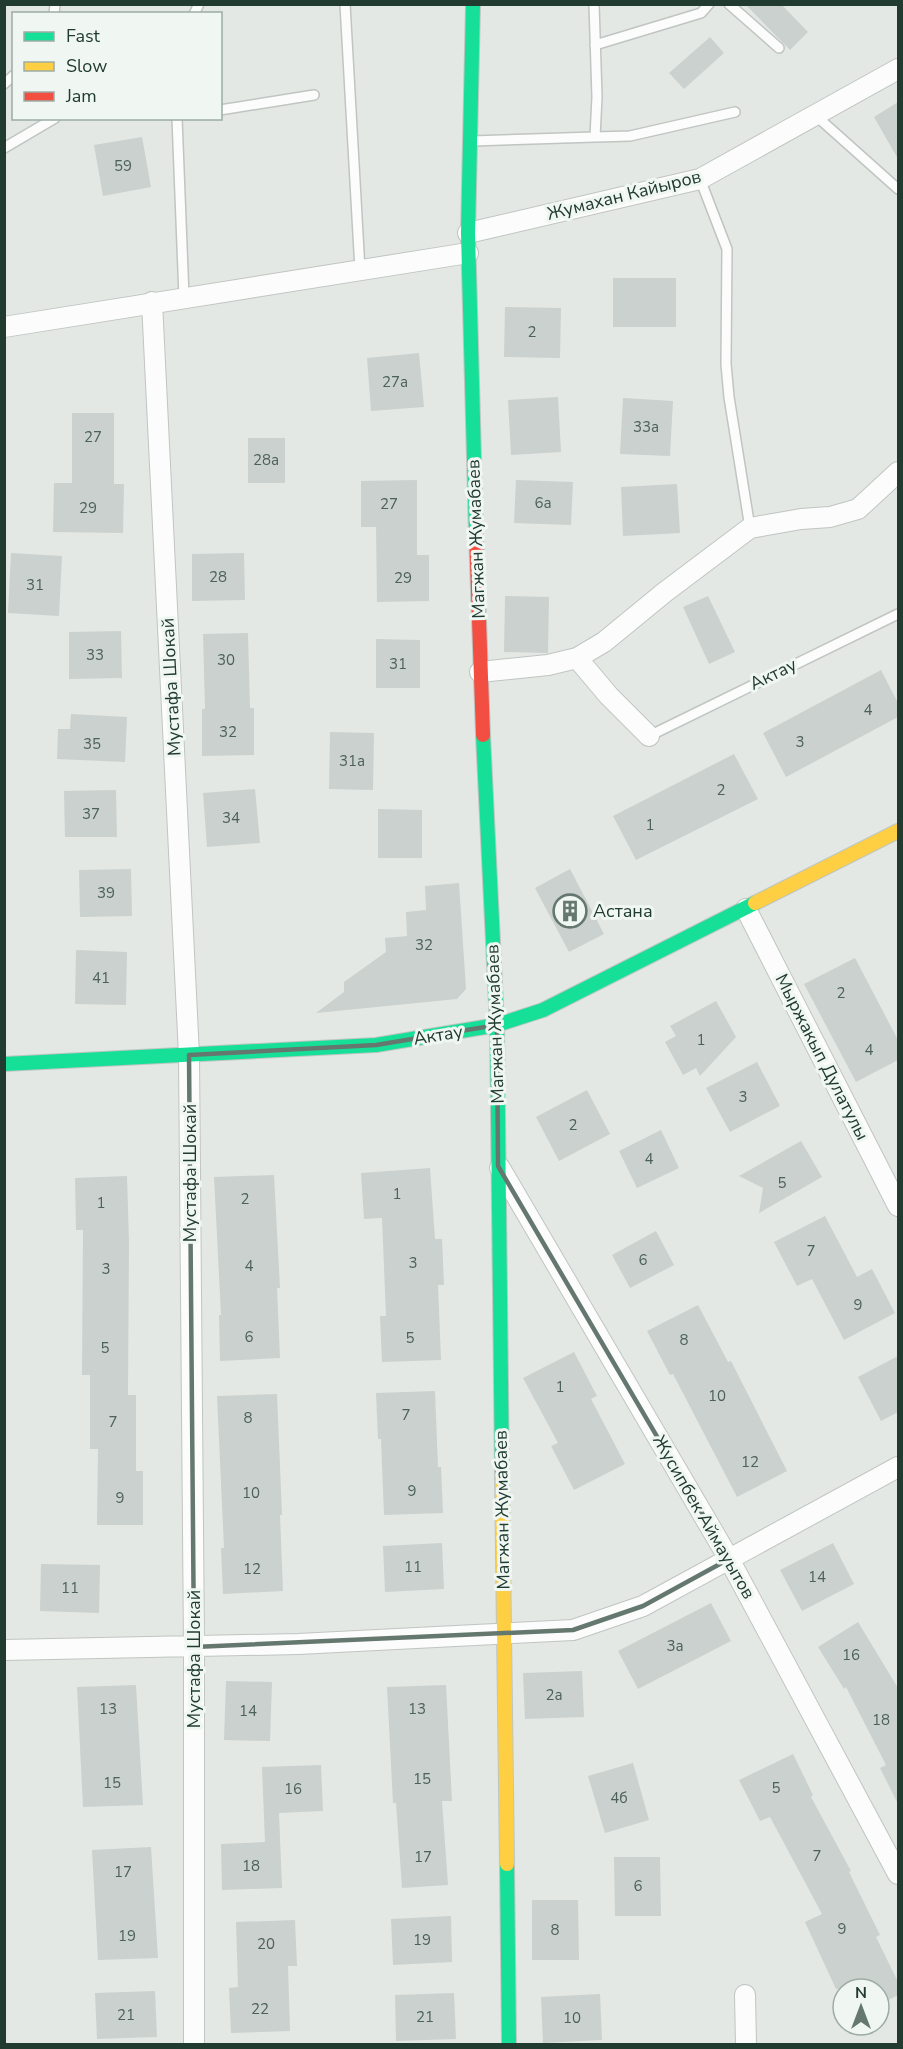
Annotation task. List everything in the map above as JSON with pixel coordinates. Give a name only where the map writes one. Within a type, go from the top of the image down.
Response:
[{"type":"street","name":"Магжан Жумабаев","points":[[473,4],[468,253],[480,672],[497,1025],[508,2044]]},
{"type":"street","name":"Жумахан Кайыров","points":[[468,233],[700,179],[898,69]]},
{"type":"street","points":[[4,327],[468,253]]},
{"type":"street","name":"Мустафа Шокай","points":[[152,302],[189,1055],[194,1647],[194,2044]]},
{"type":"street","points":[[480,672],[577,658],[604,642],[664,592],[750,528],[801,519],[830,517],[858,509],[898,472]]},
{"type":"street","points":[[577,658],[609,696],[649,736]]},
{"type":"street","name":"Актау","points":[[4,1064],[376,1045],[497,1025],[543,1010],[898,831]]},
{"type":"street","name":"Мыржакып Дулатулы","points":[[746,909],[898,1206]]},
{"type":"street","name":"Жусипбек Аймауытов","points":[[498,1166],[729,1559],[898,1874]]},
{"type":"street","points":[[4,1650],[298,1644],[573,1630],[643,1606],[898,1467]]},
{"type":"street","points":[[745,1995],[746,2044]]},
{"type":"lane","points":[[345,4],[360,270]]},
{"type":"lane","points":[[594,4],[597,97],[595,136]]},
{"type":"lane","points":[[595,45],[701,13],[709,4]]},
{"type":"lane","points":[[729,4],[779,48]]},
{"type":"lane","points":[[222,110],[314,95]]},
{"type":"lane","points":[[469,141],[630,136],[735,112]]},
{"type":"lane","points":[[814,114],[898,189]]},
{"type":"lane","points":[[4,148],[52,120]]},
{"type":"lane","points":[[177,120],[184,297]]},
{"type":"lane","points":[[700,179],[727,249],[726,364],[729,397],[750,528]]},
{"type":"lane","name":"Актау","points":[[649,736],[898,614]]},
{"type":"highlighted area","points":[[497,1025],[498,1166],[729,1559],[643,1606],[573,1630],[194,1647],[189,1055],[376,1045]]},
{"type":"building","points":[[745,4],[781,4],[808,32],[790,50]]},
{"type":"building","points":[[710,37],[724,53],[684,89],[669,73]]},
{"type":"building","points":[[898,102],[898,159],[874,117]]},
{"type":"building","points":[[142,137],[151,187],[103,196],[94,145]]},
{"type":"building","points":[[613,278],[676,278],[676,327],[613,327]]},
{"type":"building","points":[[505,307],[561,308],[560,358],[504,357]]},
{"type":"building","points":[[419,353],[424,407],[371,411],[367,358]]},
{"type":"building","points":[[558,397],[561,452],[511,455],[508,400]]},
{"type":"building","points":[[623,398],[673,401],[670,456],[620,454]]},
{"type":"building","points":[[72,413],[114,413],[114,484],[124,484],[123,533],[53,532],[54,483],[72,483]]},
{"type":"building","points":[[248,438],[285,438],[285,483],[248,483]]},
{"type":"building","points":[[417,480],[417,555],[429,555],[429,601],[377,602],[376,527],[361,527],[361,481]]},
{"type":"building","points":[[516,480],[573,482],[571,525],[514,523]]},
{"type":"building","points":[[677,484],[680,533],[623,536],[621,487]]},
{"type":"building","points":[[11,553],[62,556],[59,616],[8,613]]},
{"type":"building","points":[[244,553],[245,600],[192,601],[192,554]]},
{"type":"building","points":[[505,596],[549,597],[548,653],[504,652]]},
{"type":"building","points":[[708,596],[735,652],[709,664],[683,607]]},
{"type":"building","points":[[121,631],[122,678],[69,679],[69,632]]},
{"type":"building","points":[[248,633],[250,708],[254,708],[254,755],[202,756],[202,709],[205,709],[203,634]]},
{"type":"building","points":[[376,639],[420,640],[420,688],[376,688]]},
{"type":"building","points":[[881,670],[898,703],[898,717],[786,777],[763,733]]},
{"type":"building","points":[[71,714],[127,717],[125,762],[57,759],[58,729],[70,729]]},
{"type":"building","points":[[330,732],[374,733],[373,790],[329,789]]},
{"type":"building","points":[[734,754],[758,799],[636,860],[613,816]]},
{"type":"building","points":[[255,789],[260,843],[207,847],[203,793]]},
{"type":"building","points":[[116,790],[117,837],[65,837],[64,791]]},
{"type":"building","points":[[378,809],[422,810],[422,858],[378,858]]},
{"type":"building","points":[[131,869],[132,916],[80,917],[79,870]]},
{"type":"building","name":"Астана","points":[[570,869],[604,934],[569,952],[535,888]]},
{"type":"building","points":[[459,883],[466,989],[457,999],[316,1013],[344,992],[344,982],[386,952],[385,938],[407,936],[406,912],[426,910],[425,886]]},
{"type":"building","points":[[76,950],[127,952],[126,1005],[75,1004]]},
{"type":"building","points":[[855,958],[898,1040],[898,1060],[856,1082],[804,984]]},
{"type":"building","points":[[716,1001],[736,1037],[700,1076],[696,1068],[683,1075],[665,1042],[676,1036],[670,1026]]},
{"type":"building","points":[[757,1062],[780,1106],[730,1132],[706,1088]]},
{"type":"building","points":[[587,1090],[610,1134],[559,1161],[536,1117]]},
{"type":"building","points":[[661,1130],[679,1168],[637,1188],[619,1151]]},
{"type":"building","points":[[801,1141],[822,1177],[759,1213],[763,1188],[739,1176]]},
{"type":"building","points":[[430,1168],[435,1239],[442,1239],[444,1285],[438,1285],[441,1360],[382,1362],[380,1316],[386,1316],[382,1218],[364,1219],[361,1173]]},
{"type":"building","points":[[274,1175],[280,1288],[277,1288],[280,1358],[220,1361],[219,1315],[221,1315],[214,1177]]},
{"type":"building","points":[[127,1176],[128,1395],[136,1395],[136,1471],[143,1471],[143,1525],[97,1525],[98,1449],[90,1449],[90,1375],[82,1375],[83,1230],[76,1230],[75,1178]]},
{"type":"building","points":[[825,1216],[857,1277],[872,1269],[895,1313],[844,1340],[812,1279],[797,1286],[774,1242]]},
{"type":"building","points":[[656,1231],[674,1265],[630,1288],[612,1255]]},
{"type":"building","points":[[698,1305],[728,1362],[731,1361],[787,1471],[737,1497],[673,1374],[670,1375],[647,1331]]},
{"type":"building","points":[[574,1352],[597,1396],[591,1399],[625,1464],[574,1490],[551,1446],[558,1443],[523,1378]]},
{"type":"building","points":[[898,1356],[898,1412],[881,1421],[858,1377]]},
{"type":"building","points":[[435,1391],[438,1467],[441,1467],[443,1513],[384,1515],[381,1439],[378,1439],[376,1393]]},
{"type":"building","points":[[277,1394],[283,1591],[223,1594],[221,1548],[224,1548],[217,1396]]},
{"type":"building","points":[[442,1543],[444,1589],[385,1592],[383,1546]]},
{"type":"building","points":[[833,1543],[854,1584],[802,1611],[780,1570]]},
{"type":"building","points":[[41,1564],[100,1565],[99,1613],[40,1611]]},
{"type":"building","points":[[711,1603],[731,1641],[638,1689],[618,1651]]},
{"type":"building","points":[[858,1622],[898,1688],[898,1804],[880,1768],[886,1765],[846,1687],[844,1689],[818,1647]]},
{"type":"building","points":[[582,1671],[584,1717],[525,1719],[523,1673]]},
{"type":"building","points":[[226,1681],[272,1682],[270,1741],[224,1740]]},
{"type":"building","points":[[136,1685],[143,1805],[83,1807],[77,1687]]},
{"type":"building","points":[[446,1685],[452,1801],[442,1801],[448,1885],[402,1888],[396,1803],[393,1803],[387,1687]]},
{"type":"building","points":[[793,1754],[813,1795],[811,1797],[851,1871],[849,1872],[880,1935],[876,1937],[898,1982],[898,1995],[891,1999],[891,1977],[831,1978],[805,1922],[822,1914],[770,1817],[760,1821],[739,1780]]},
{"type":"building","points":[[633,1763],[649,1820],[605,1833],[588,1776]]},
{"type":"building","points":[[321,1765],[323,1811],[279,1813],[282,1888],[222,1890],[221,1844],[265,1842],[262,1767]]},
{"type":"building","points":[[151,1847],[158,1958],[98,1960],[92,1850]]},
{"type":"building","points":[[614,1857],[660,1857],[661,1916],[615,1916]]},
{"type":"building","points":[[532,1900],[578,1900],[579,1960],[532,1960]]},
{"type":"building","points":[[451,1916],[452,1962],[393,1965],[391,1919]]},
{"type":"building","points":[[295,1920],[297,1966],[288,1966],[290,2031],[231,2033],[229,1988],[238,1987],[236,1922]]},
{"type":"building","points":[[155,1991],[157,2037],[97,2039],[95,1993]]},
{"type":"building","points":[[454,1993],[456,2039],[396,2041],[395,1995]]},
{"type":"building","points":[[600,1994],[602,2040],[543,2043],[541,1997]]},
{"type":"traffic: fast","points":[[473,4],[468,233],[476,533]]},
{"type":"traffic: fast","points":[[483,735],[497,1025],[502,1475]]},
{"type":"traffic: fast","points":[[4,1064],[376,1045],[497,1025],[543,1010],[755,903]]},
{"type":"traffic: fast","points":[[507,1864],[509,2044]]},
{"type":"traffic: slow","points":[[755,903],[898,831]]},
{"type":"traffic: slow","points":[[502,1475],[507,1864]]},
{"type":"traffic: jam","points":[[476,533],[483,735]]},
{"type":"place","name":"Астана","points":[[570,911]]}]
